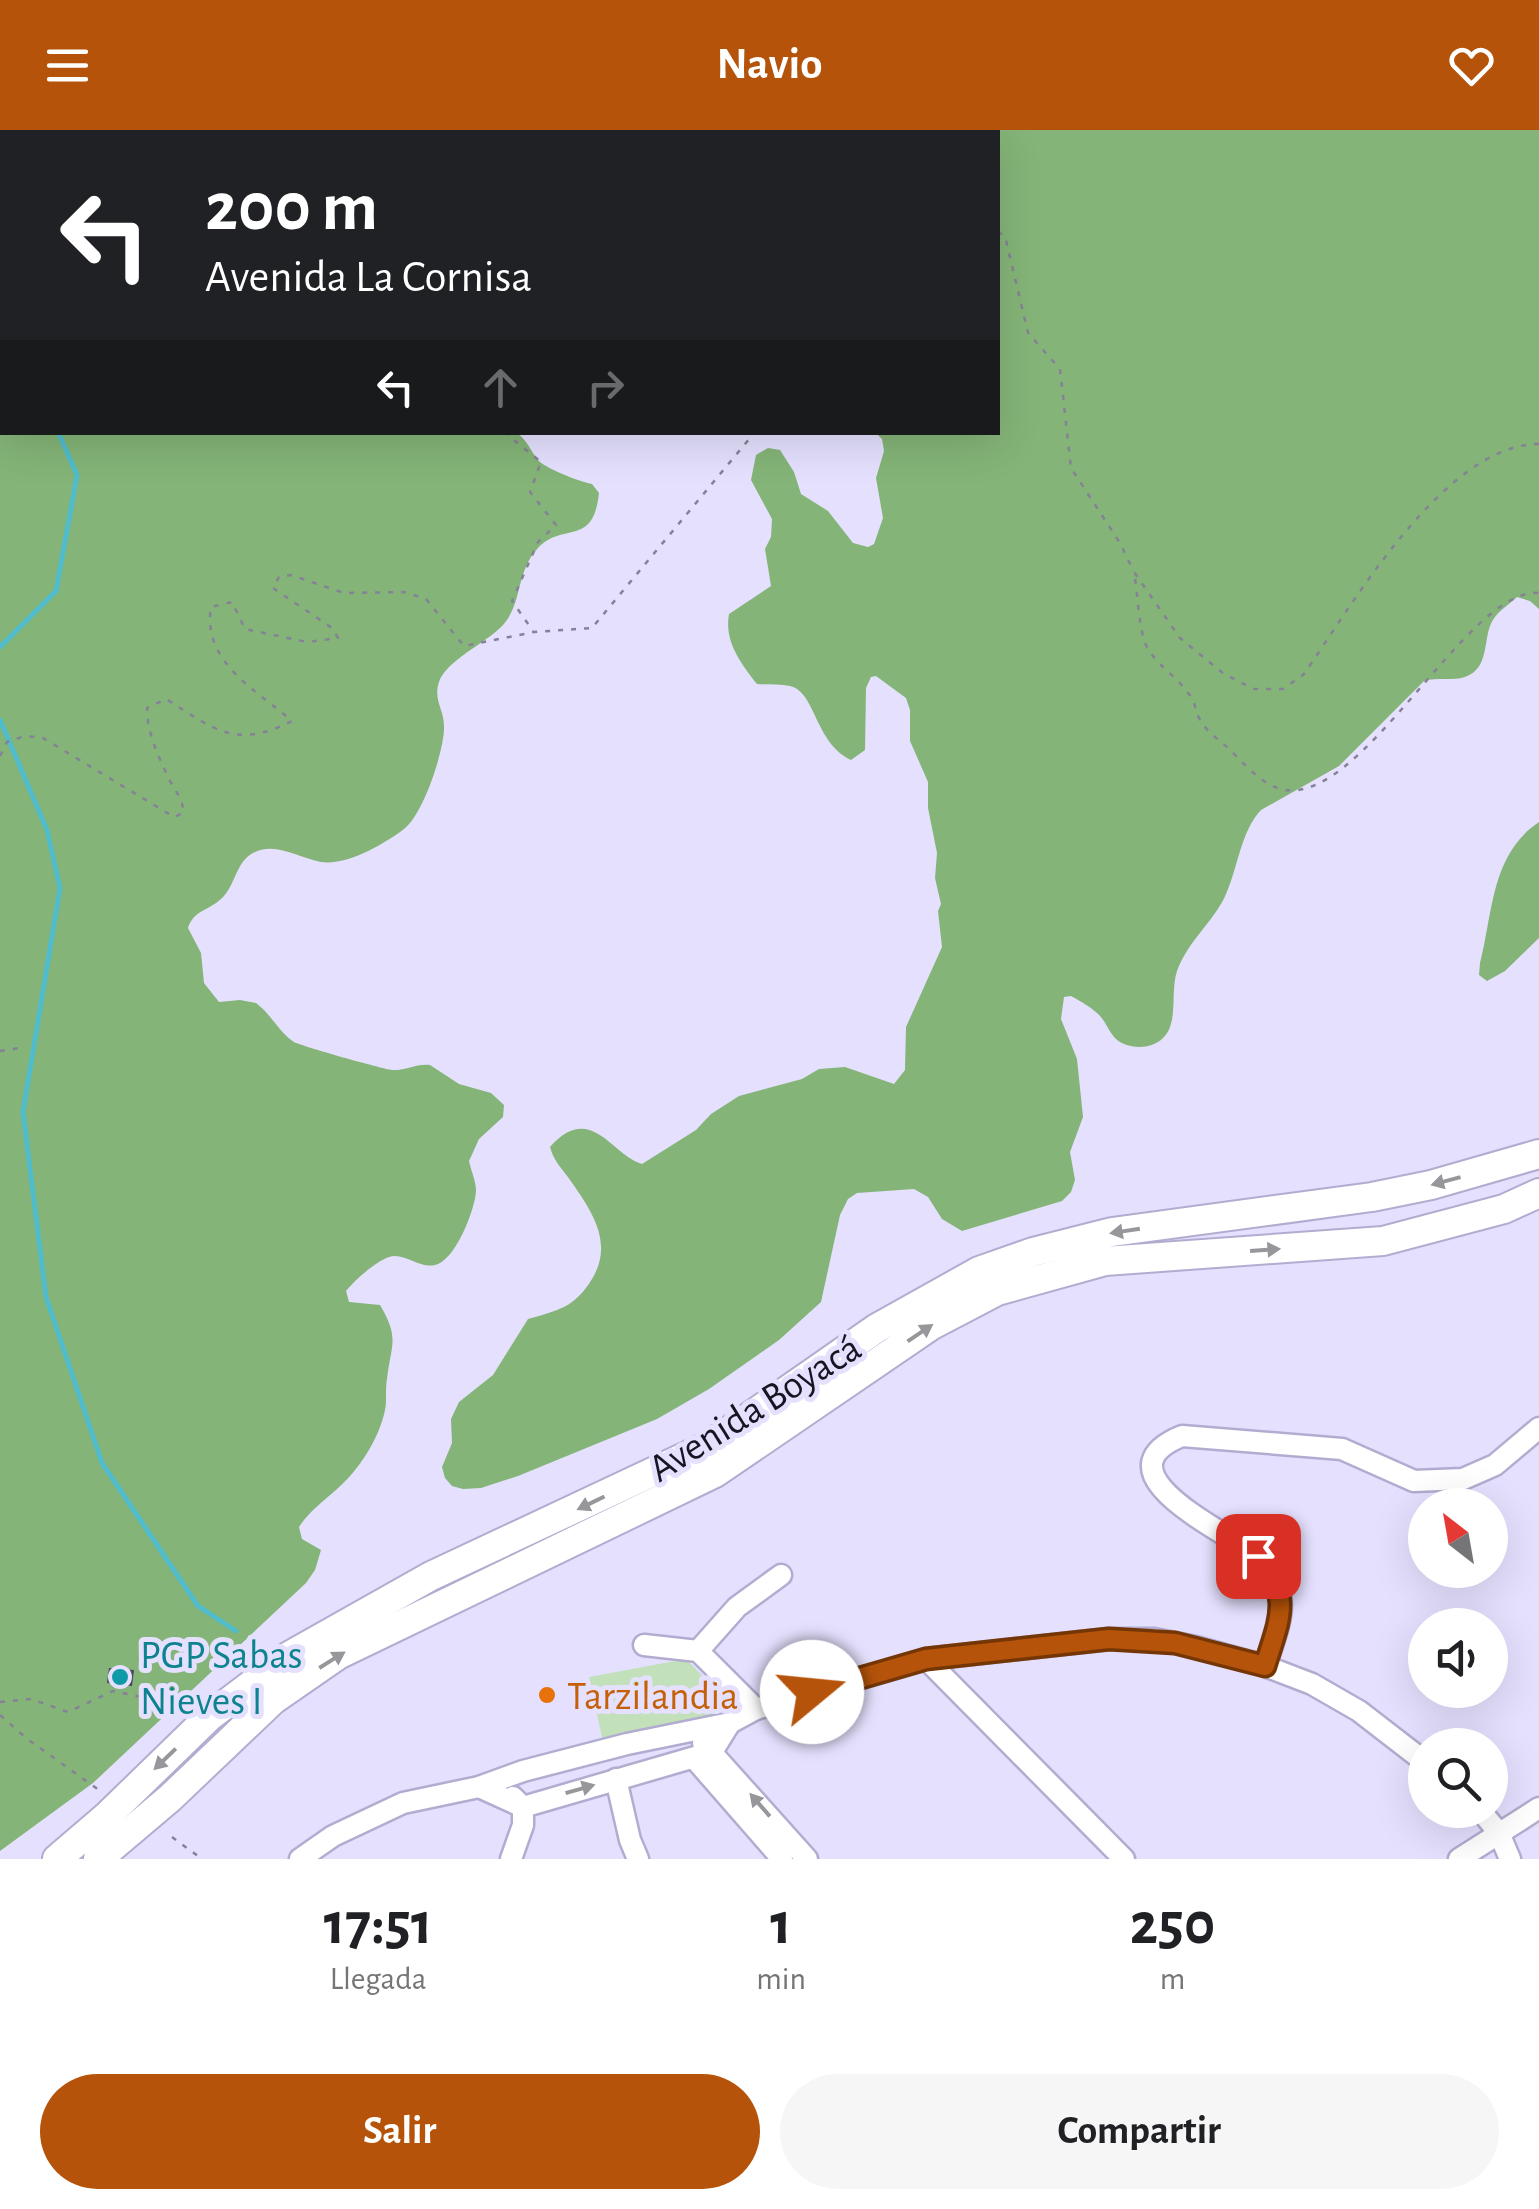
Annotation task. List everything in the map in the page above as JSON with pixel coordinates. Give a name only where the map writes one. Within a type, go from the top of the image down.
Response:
[{"type":"highway","name":"Avenida Boyacá","points":[[57,1859],[106,1818],[210,1716],[252,1682],[334,1628],[432,1576],[706,1447],[877,1328],[979,1271],[1008,1259],[1112,1232],[1372,1198],[1431,1186],[1539,1154]]},
{"type":"highway","name":"Avenida Boyacá","points":[[98,1859],[170,1798],[273,1700],[338,1656],[715,1473],[932,1325],[996,1291],[1106,1262],[1384,1241],[1504,1209],[1539,1194]]},
{"type":"street","points":[[1265,1666],[1282,1608],[1279,1589],[1258,1556],[1168,1497],[1156,1482],[1151,1464],[1166,1442],[1182,1436],[1342,1449],[1375,1467],[1414,1481],[1463,1478],[1495,1465],[1539,1428]]},
{"type":"street","points":[[698,1651],[737,1607],[781,1574]]},
{"type":"street","points":[[479,1787],[523,1806],[703,1755],[730,1724],[756,1709],[926,1659],[1109,1639],[1154,1640],[1196,1647],[1265,1666],[1312,1684],[1359,1711],[1408,1749]]},
{"type":"street","points":[[644,1644],[698,1651],[756,1709]]},
{"type":"street","points":[[926,1659],[1124,1859]]},
{"type":"street","points":[[300,1859],[333,1836],[385,1810],[627,1744],[730,1724]]},
{"type":"street","points":[[691,1730],[703,1755],[782,1859]]},
{"type":"street","points":[[627,1744],[646,1761],[638,1774]]},
{"type":"street","points":[[703,1755],[807,1859]]},
{"type":"street","points":[[522,1771],[514,1779],[512,1790],[513,1797],[523,1806]]},
{"type":"street","points":[[616,1779],[638,1859]]},
{"type":"street","points":[[511,1859],[522,1826],[523,1806]]},
{"type":"street","points":[[1459,1859],[1539,1808]]},
{"type":"street","points":[[1496,1828],[1510,1859]]},
{"type":"path","points":[[1000,233],[1005,236],[1028,333],[1060,369],[1071,468],[1120,543],[1134,572],[1180,638],[1224,674],[1254,689],[1283,688],[1304,674],[1400,535],[1462,475],[1497,453],[1524,444],[1539,444]]},
{"type":"path","points":[[508,435],[541,462],[530,492],[556,525],[538,542],[512,601],[534,632]]},
{"type":"path","points":[[0,756],[7,742],[25,736],[43,738],[174,816],[183,814],[184,804],[147,727],[147,708],[166,698],[220,733],[267,734],[292,721],[221,662],[208,628],[211,607],[232,602],[245,629],[307,642],[338,638],[332,628],[272,588],[279,577],[291,575],[344,593],[404,592],[426,599],[464,646],[534,632],[592,628],[753,435]]},
{"type":"path","points":[[1134,572],[1145,644],[1192,699],[1206,729],[1266,782],[1282,790],[1306,789],[1336,772],[1378,735],[1466,637],[1499,607],[1514,596],[1539,593]]},
{"type":"path","points":[[0,1050],[26,1047]]},
{"type":"path","points":[[0,1702],[31,1698],[68,1712],[113,1690],[183,1704],[210,1716]]},
{"type":"path","points":[[0,1715],[107,1796]]},
{"type":"path","points":[[172,1837],[202,1859]]},
{"type":"green space","points":[[1000,130],[1539,130],[1539,609],[1517,597],[1493,620],[1479,667],[1473,673],[1424,681],[1339,766],[1261,810],[1244,839],[1221,904],[1177,971],[1171,1024],[1159,1041],[1141,1047],[1121,1043],[1094,1010],[1071,996],[1064,997],[1061,1019],[1077,1059],[1083,1117],[1070,1152],[1075,1180],[1062,1201],[962,1231],[942,1219],[928,1197],[914,1189],[857,1193],[848,1199],[840,1215],[821,1302],[779,1340],[709,1389],[657,1419],[518,1476],[481,1488],[452,1486],[442,1467],[452,1443],[451,1419],[459,1402],[493,1375],[528,1319],[572,1302],[598,1266],[598,1228],[550,1147],[564,1134],[589,1130],[642,1164],[696,1130],[711,1114],[739,1096],[802,1079],[819,1069],[845,1067],[894,1084],[905,1070],[906,1027],[942,947],[928,782],[910,741],[906,698],[876,676],[871,677],[866,688],[865,750],[851,760],[830,742],[799,690],[786,685],[757,684],[735,652],[728,624],[729,614],[771,586],[765,549],[771,537],[772,519],[751,480],[756,455],[768,448],[780,450],[794,472],[801,494],[828,511],[853,543],[868,547],[874,544],[883,518],[876,478],[884,451],[878,435],[1000,435]]},
{"type":"green space","points":[[0,435],[519,435],[542,463],[592,484],[599,493],[596,510],[584,527],[548,540],[538,548],[525,568],[508,619],[443,674],[437,694],[444,720],[441,750],[432,781],[411,821],[376,847],[342,861],[321,862],[272,849],[255,852],[243,861],[226,894],[198,914],[188,928],[201,953],[204,983],[219,1002],[256,1003],[294,1042],[326,1052],[392,1070],[430,1065],[459,1084],[491,1093],[504,1105],[503,1117],[479,1139],[469,1161],[476,1187],[468,1222],[450,1254],[435,1265],[389,1257],[346,1291],[349,1302],[380,1305],[390,1326],[386,1406],[373,1443],[360,1463],[299,1527],[302,1539],[321,1550],[306,1583],[93,1783],[0,1851]]},
{"type":"green space","points":[[1539,822],[1539,938],[1505,971],[1487,981],[1479,975],[1480,963],[1496,885],[1511,850]]},
{"type":"green space","points":[[686,1659],[734,1708],[603,1742],[589,1677]]},
{"type":"building","name":"PGP Sabas Nieves I","points":[[109,1668],[134,1670],[132,1686],[107,1683]]},
{"type":"waterway","points":[[0,647],[56,591],[77,475],[59,435]]},
{"type":"waterway","points":[[0,720],[47,830],[60,888],[23,1112],[46,1297],[102,1463],[198,1606],[236,1631]]},
{"type":"place","name":"PGP Sabas Nieves I","points":[[120,1677]]},
{"type":"place","name":"Tarzilandia","points":[[547,1695]]},
{"type":"route","points":[[812,1692],[926,1659],[1109,1639],[1175,1643],[1265,1666],[1282,1608],[1279,1589],[1258,1556]]}]
